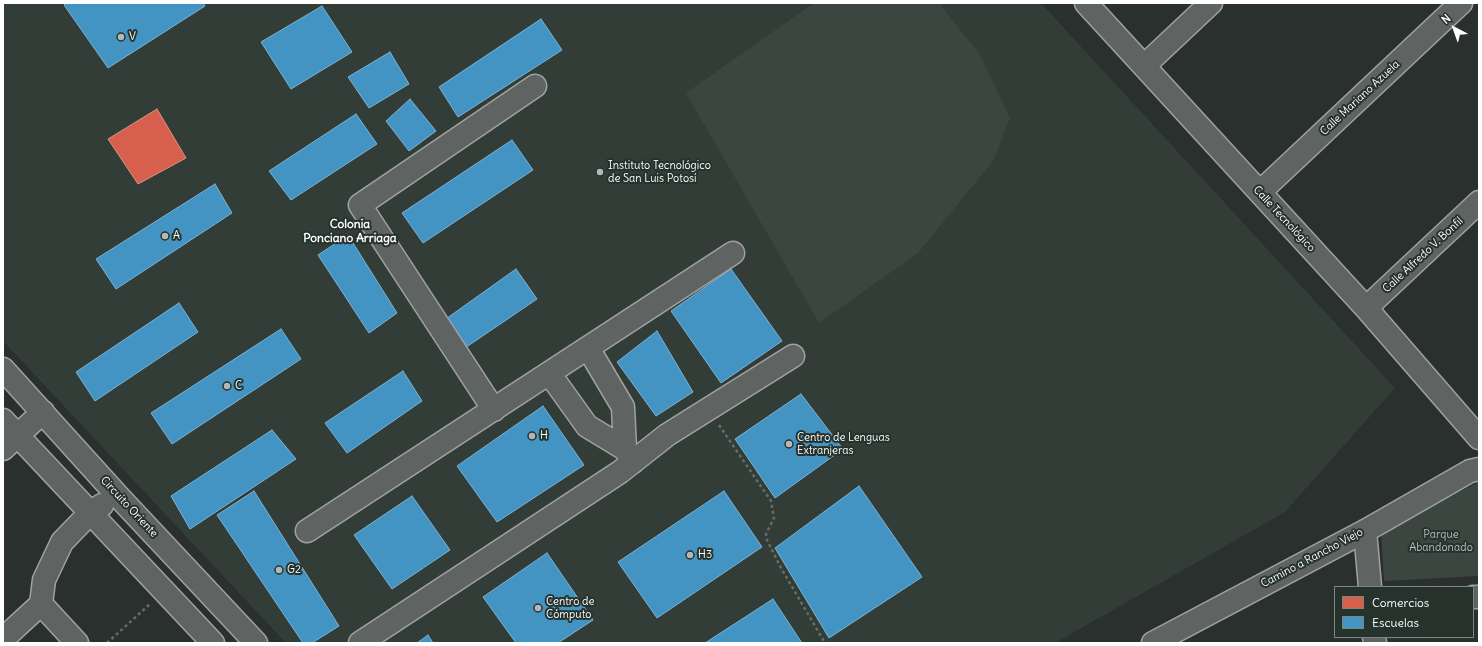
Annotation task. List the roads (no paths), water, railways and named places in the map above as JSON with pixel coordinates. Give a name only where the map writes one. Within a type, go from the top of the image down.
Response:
[{"type":"street","name":"Calle Tecnológico","points":[[1086,3],[1366,308],[1479,438]]},
{"type":"street","points":[[1144,66],[1211,3]]},
{"type":"street","name":"Calle Mariano Azuela","points":[[1260,192],[1461,3]]},
{"type":"street","points":[[494,410],[360,205],[534,86]]},
{"type":"street","name":"Calle Alfredo V. Bonfil","points":[[1366,308],[1479,202]]},
{"type":"street","points":[[307,531],[732,253]]},
{"type":"street","points":[[588,348],[623,407],[629,456]]},
{"type":"street","points":[[360,643],[629,456],[667,436],[793,356]]},
{"type":"street","name":"Circuito Oriente","points":[[3,369],[118,496],[256,643]]},
{"type":"street","points":[[549,373],[587,426],[629,456]]},
{"type":"street","points":[[11,442],[43,412]]},
{"type":"street","points":[[3,420],[11,442],[90,513],[213,643]]},
{"type":"street","name":"Camino a Rancho Viejo","points":[[1153,643],[1365,530],[1476,466]]},
{"type":"street","points":[[3,639],[41,604],[44,580],[62,542],[90,513],[118,496]]},
{"type":"street","points":[[1365,530],[1370,586]]},
{"type":"street","points":[[41,604],[77,643]]},
{"type":"place","name":"V","points":[[121,37]]},
{"type":"place","name":"Instituto Tecnológico de San Luis Potosí","points":[[600,172]]},
{"type":"place","name":"A","points":[[165,236]]},
{"type":"place","name":"C","points":[[227,386]]},
{"type":"place","name":"H","points":[[532,436]]},
{"type":"place","name":"Centro de Lenguas Extranjeras","points":[[789,444]]},
{"type":"place","name":"H3","points":[[690,555]]},
{"type":"place","name":"G2","points":[[279,570]]},
{"type":"place","name":"Centro de Cómputo","points":[[538,608]]},
{"type":"district","name":"Colonia Ponciano Arriaga","points":[[350,232]]},
{"type":"park label","name":"Parque Abandonado","points":[[1441,541]]}]
